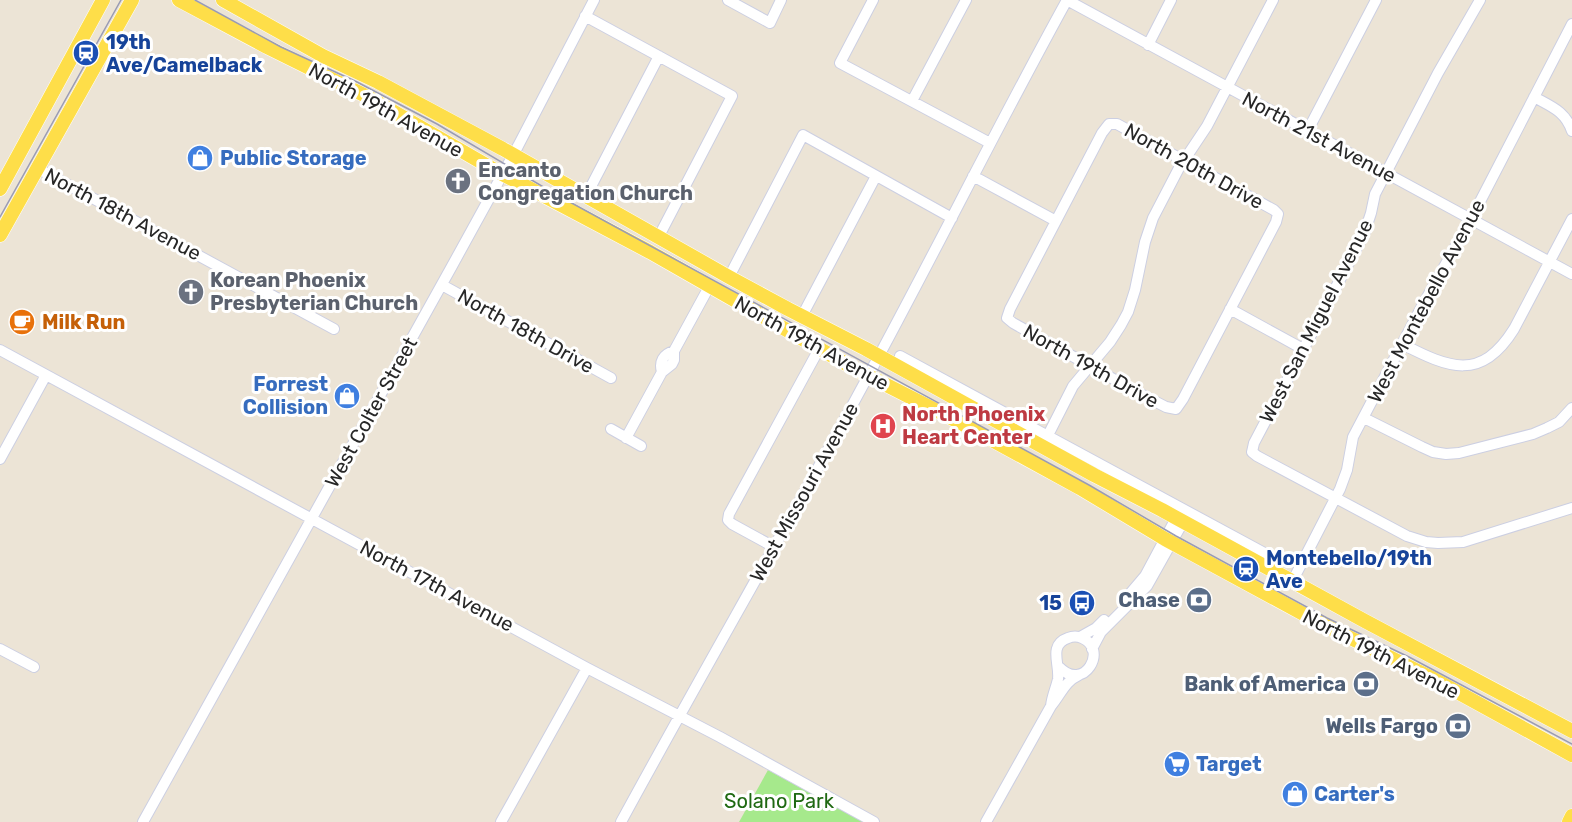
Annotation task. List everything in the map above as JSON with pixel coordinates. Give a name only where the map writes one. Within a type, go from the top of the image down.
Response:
[{"type":"main road","points":[[0,189],[103,0]]},
{"type":"main road","points":[[0,235],[132,0]]},
{"type":"main road","name":"North 19th Avenue","points":[[179,0],[370,98],[502,174],[710,285],[819,349],[1080,488],[1169,541],[1323,624],[1430,677],[1572,755]]},
{"type":"main road","name":"North 19th Avenue","points":[[223,0],[328,58],[417,102],[729,277],[1045,441],[1272,571],[1572,731]]},
{"type":"main road","points":[[1569,822],[1572,816]]},
{"type":"street","name":"West Colter Street","points":[[143,822],[442,285],[594,0]]},
{"type":"street","points":[[728,0],[770,23],[782,0]]},
{"type":"street","points":[[873,0],[840,63],[990,143]]},
{"type":"street","points":[[912,101],[966,0]]},
{"type":"street","name":"North 21st Avenue","points":[[1067,0],[1572,274]]},
{"type":"street","name":"West Missouri Avenue","points":[[621,822],[869,376],[1067,0]]},
{"type":"street","points":[[1148,45],[1171,0]]},
{"type":"street","points":[[1045,441],[1073,386],[1110,342],[1128,312],[1153,218],[1184,160],[1202,135],[1273,0]]},
{"type":"street","points":[[1308,130],[1376,0]]},
{"type":"street","name":"West San Miguel Avenue","points":[[1336,498],[1257,456],[1252,452],[1254,443],[1364,234],[1375,194],[1438,73],[1480,0]]},
{"type":"street","points":[[585,16],[732,96],[658,238]]},
{"type":"street","name":"West Montebello Avenue","points":[[1292,582],[1336,498],[1347,470],[1353,437],[1471,219],[1572,24]]},
{"type":"street","points":[[586,196],[659,56]]},
{"type":"street","points":[[1534,97],[1562,113],[1568,119],[1572,131]]},
{"type":"street","name":"North 20th Drive","points":[[1056,221],[1102,133],[1109,124],[1117,124],[1278,214],[1276,222],[1230,309]]},
{"type":"street","points":[[729,277],[803,135],[952,218]]},
{"type":"street","name":"North 18th Avenue","points":[[37,168],[334,329]]},
{"type":"street","points":[[802,316],[876,176]]},
{"type":"street","points":[[973,176],[1056,221]]},
{"type":"street","points":[[1402,344],[1431,359],[1449,365],[1464,366],[1494,355],[1505,345],[1572,219]]},
{"type":"street","name":"North 19th Drive","points":[[1056,221],[1007,318],[1166,407],[1176,409],[1183,399],[1230,309]]},
{"type":"street","name":"North 18th Drive","points":[[442,285],[611,378]]},
{"type":"street","points":[[626,438],[662,372],[660,367],[664,356],[674,351],[710,285]]},
{"type":"street","points":[[1230,309],[1303,349]]},
{"type":"street","points":[[774,547],[732,524],[728,520],[729,514],[819,349]]},
{"type":"street","name":"North 17th Avenue","points":[[0,350],[874,822]]},
{"type":"street","name":"North 19th Avenue","points":[[900,356],[1045,441],[1268,555],[1275,564],[1272,571]]},
{"type":"street","points":[[0,459],[46,375]]},
{"type":"street","points":[[1364,418],[1433,452],[1446,454],[1459,453],[1533,434],[1559,422],[1572,408]]},
{"type":"street","points":[[610,429],[641,446]]},
{"type":"street","points":[[1336,498],[1407,536],[1438,543],[1463,542],[1572,508]]},
{"type":"street","points":[[1092,649],[1101,632],[1147,586],[1180,520]]},
{"type":"street","points":[[1080,637],[1096,628],[1139,584],[1169,541]]},
{"type":"street","points":[[986,822],[1051,706],[1060,696],[1068,681],[1091,665],[1094,655],[1092,649],[1086,640],[1080,637],[1070,637],[1062,641],[1056,651],[1055,656],[1059,667],[1051,706]]},
{"type":"street","points":[[0,649],[34,668]]},
{"type":"street","points":[[1059,667],[1068,674],[1079,675]]},
{"type":"street","points":[[501,822],[586,668]]},
{"type":"green space","name":"Solano Park","points":[[768,770],[863,822],[739,822]]},
{"type":"tram line","points":[[0,217],[121,0]]},
{"type":"tram line","points":[[195,0],[281,47],[357,82],[437,124],[557,195],[1089,485],[1176,536],[1327,618],[1409,657],[1572,744]]},
{"type":"place","name":"19th Ave/Camelback","points":[[86,53]]},
{"type":"place","name":"Public Storage","points":[[200,158]]},
{"type":"place","name":"Encanto Congregation Church","points":[[458,181]]},
{"type":"place","name":"Korean Phoenix Presbyterian Church","points":[[191,292]]},
{"type":"place","name":"Milk Run","points":[[22,322]]},
{"type":"place","name":"Forrest Collision","points":[[347,396]]},
{"type":"place","name":"North Phoenix Heart Center","points":[[883,426]]},
{"type":"place","name":"Montebello/19th Ave","points":[[1246,569]]},
{"type":"place","name":"Chase","points":[[1199,600]]},
{"type":"place","name":"15","points":[[1082,603]]},
{"type":"place","name":"Bank of America","points":[[1366,684]]},
{"type":"place","name":"Wells Fargo","points":[[1458,726]]},
{"type":"place","name":"Target","points":[[1177,764]]},
{"type":"place","name":"Carter's","points":[[1295,794]]}]
